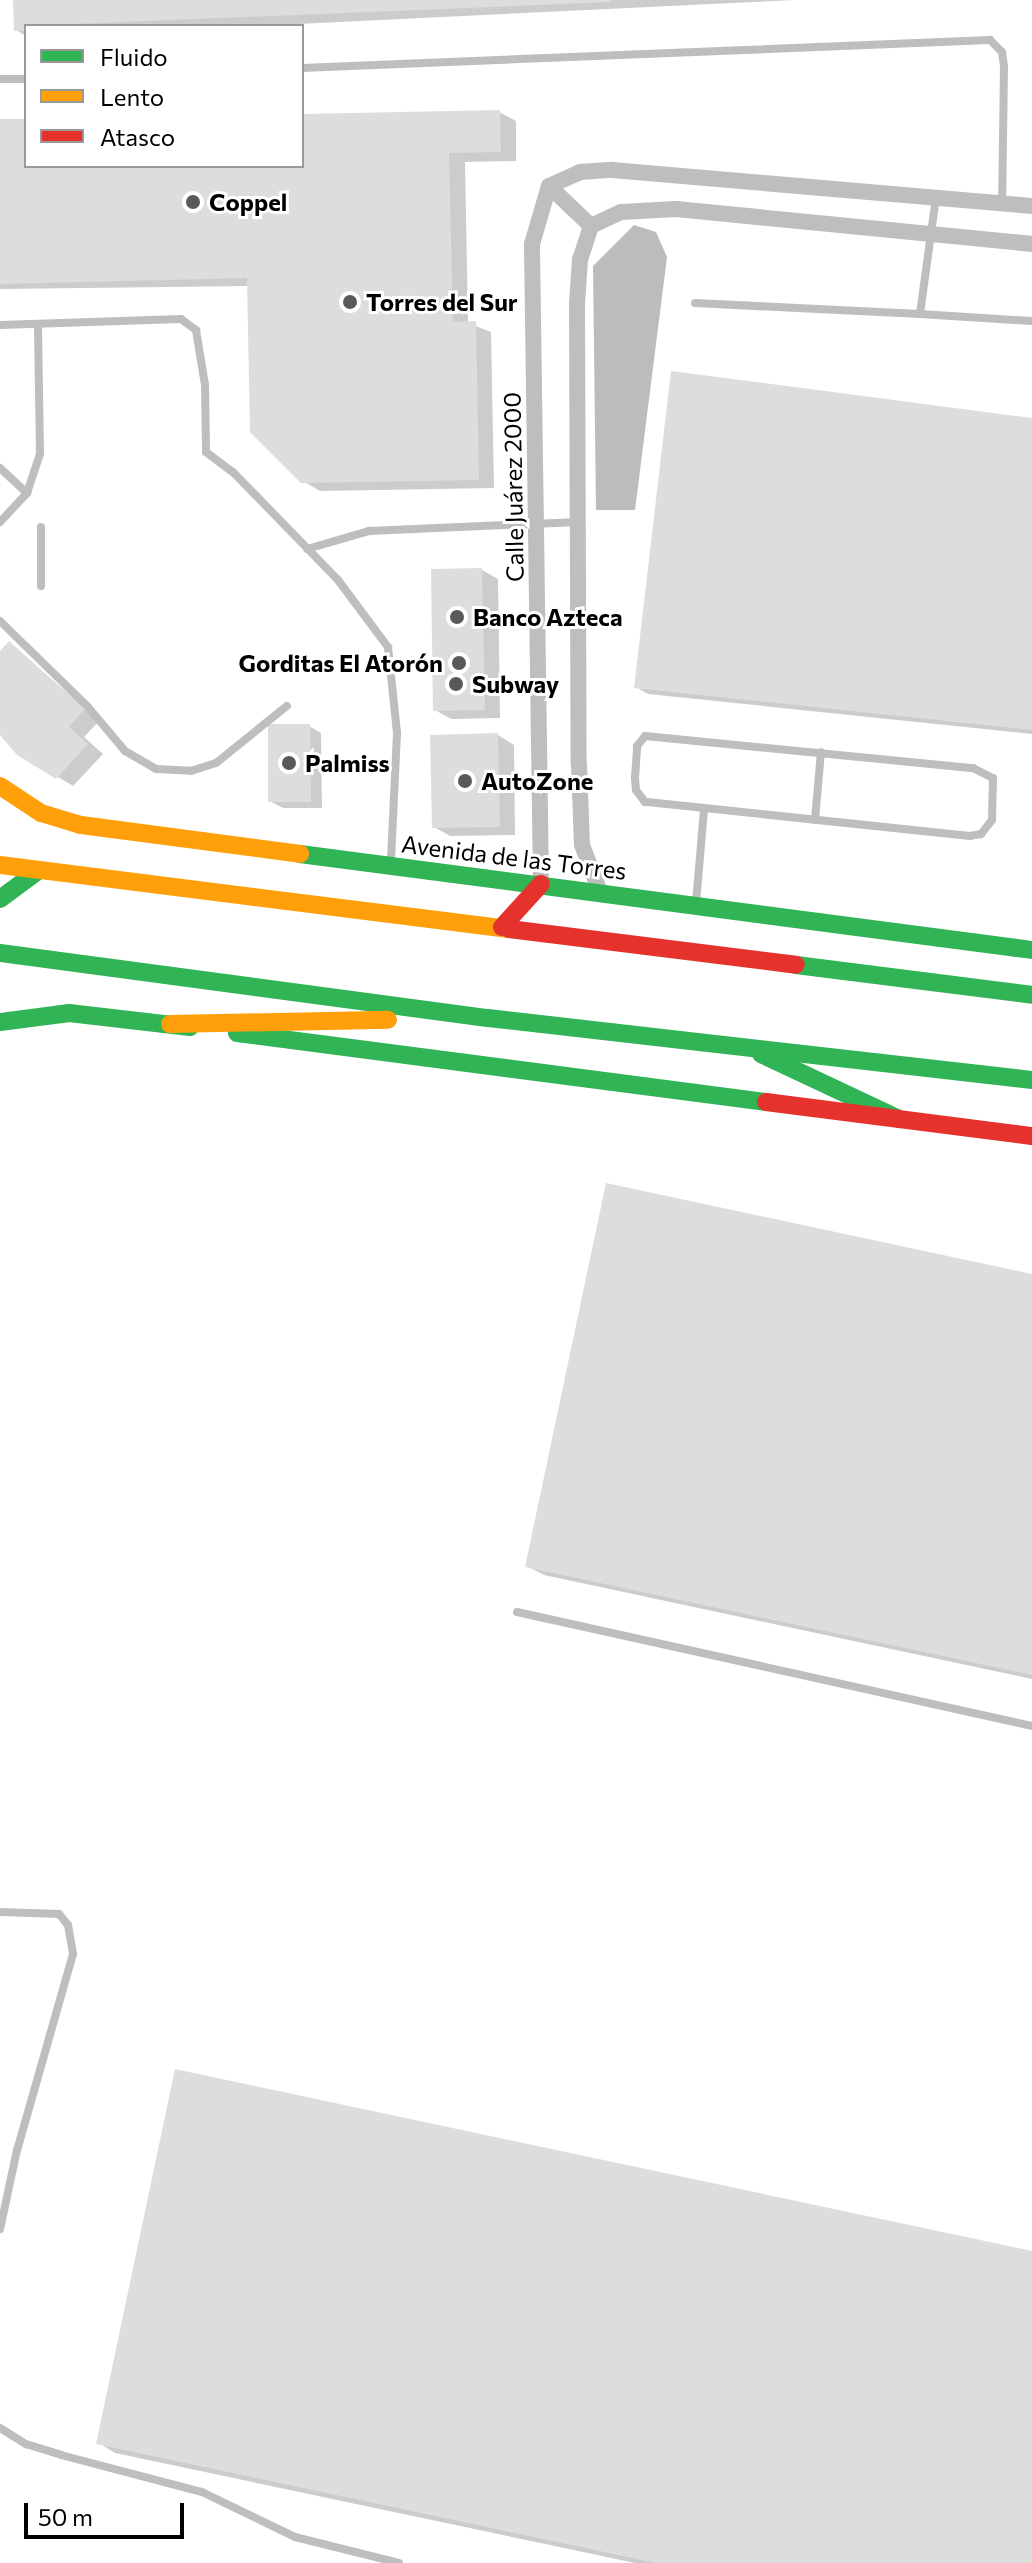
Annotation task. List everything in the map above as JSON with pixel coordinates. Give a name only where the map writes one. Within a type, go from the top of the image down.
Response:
[{"type":"main road","name":"Avenida de las Torres","points":[[0,786],[41,813],[81,825],[1032,950]]},
{"type":"main road","points":[[0,865],[1032,995]]},
{"type":"main road","points":[[0,899],[38,871]]},
{"type":"main road","points":[[502,927],[541,884]]},
{"type":"main road","points":[[0,952],[488,1018],[738,1043],[1032,1080]]},
{"type":"main road","points":[[0,1022],[69,1013],[170,1024],[1032,1136]]},
{"type":"main road","points":[[170,1024],[488,1018]]},
{"type":"main road","points":[[738,1043],[899,1119]]},
{"type":"street","points":[[591,226],[549,186],[580,172],[612,170],[1032,206]]},
{"type":"street","name":"Calle Juárez 2000","points":[[541,884],[539,524],[532,244],[549,186]]},
{"type":"street","points":[[600,892],[586,863],[580,825],[577,304],[580,259],[591,226],[621,212],[676,209],[1032,244]]},
{"type":"lane","points":[[304,68],[990,40],[998,45],[1004,67],[1002,203]]},
{"type":"lane","points":[[0,79],[24,79]]},
{"type":"lane","points":[[920,314],[936,197]]},
{"type":"lane","points":[[695,303],[1032,321]]},
{"type":"lane","points":[[0,325],[169,319],[190,324],[203,351],[206,452],[233,472],[307,549],[371,620],[388,647],[397,733],[390,866]]},
{"type":"lane","points":[[0,522],[27,493],[40,454],[38,325]]},
{"type":"lane","points":[[0,468],[27,493]]},
{"type":"lane","points":[[307,549],[347,533],[578,521]]},
{"type":"lane","points":[[41,527],[41,586]]},
{"type":"lane","points":[[0,621],[88,707],[125,751],[156,769],[191,771],[216,763],[287,706]]},
{"type":"lane","points":[[660,737],[821,752],[987,772],[993,778],[994,807],[988,828],[970,836],[704,809],[640,799],[635,778],[639,739],[660,737]]},
{"type":"lane","points":[[815,820],[821,752]]},
{"type":"lane","points":[[696,904],[704,809]]},
{"type":"lane","points":[[517,1612],[1032,1726]]},
{"type":"lane","points":[[0,1912],[59,1914],[68,1925],[73,1954],[17,2150],[0,2229]]},
{"type":"lane","points":[[0,2428],[26,2444],[202,2492],[295,2537],[399,2563]]},
{"type":"shaded area","points":[[634,225],[656,232],[667,257],[635,510],[596,510],[593,266]]},
{"type":"building","points":[[13,0],[611,0],[24,24],[24,31],[14,31]]},
{"type":"building","name":"Torres del Sur","points":[[500,110],[501,152],[449,153],[453,322],[476,321],[479,480],[301,483],[250,432],[247,278],[0,284],[0,119],[24,119],[24,168],[304,168],[304,114]]},
{"type":"building","points":[[671,371],[1032,418],[1032,730],[634,688]]},
{"type":"building","points":[[482,568],[485,710],[433,711],[431,569]]},
{"type":"building","points":[[9,641],[85,709],[69,727],[88,744],[56,779],[17,755],[0,735],[0,651]]},
{"type":"building","name":"Palmiss","points":[[268,724],[310,724],[311,802],[268,802]]},
{"type":"building","name":"AutoZone","points":[[498,733],[500,827],[432,828],[430,735]]},
{"type":"building","points":[[606,1183],[1032,1274],[1032,1675],[525,1567]]},
{"type":"building","points":[[175,2069],[1032,2251],[1032,2563],[656,2563],[96,2444]]},
{"type":"traffic: fast","points":[[300,854],[1032,950]]},
{"type":"traffic: fast","points":[[0,899],[38,871]]},
{"type":"traffic: fast","points":[[0,953],[488,1018],[1032,1080]]},
{"type":"traffic: fast","points":[[796,965],[1032,995]]},
{"type":"traffic: fast","points":[[0,1022],[69,1013],[190,1027]]},
{"type":"traffic: fast","points":[[237,1033],[766,1102]]},
{"type":"traffic: fast","points":[[761,1054],[899,1119]]},
{"type":"traffic: slow","points":[[0,786],[41,813],[81,825],[300,854]]},
{"type":"traffic: slow","points":[[0,865],[509,929]]},
{"type":"traffic: slow","points":[[170,1024],[388,1020]]},
{"type":"traffic: jam","points":[[502,927],[541,884]]},
{"type":"traffic: jam","points":[[509,929],[796,965]]},
{"type":"traffic: jam","points":[[766,1102],[1032,1136]]},
{"type":"place","name":"Coppel","points":[[193,202]]},
{"type":"place","name":"Torres del Sur","points":[[350,302]]},
{"type":"place","name":"Banco Azteca","points":[[457,617]]},
{"type":"place","name":"Gorditas El Atorón","points":[[459,663]]},
{"type":"place","name":"Subway","points":[[456,684]]},
{"type":"place","name":"Palmiss","points":[[289,763]]},
{"type":"place","name":"AutoZone","points":[[465,781]]}]
